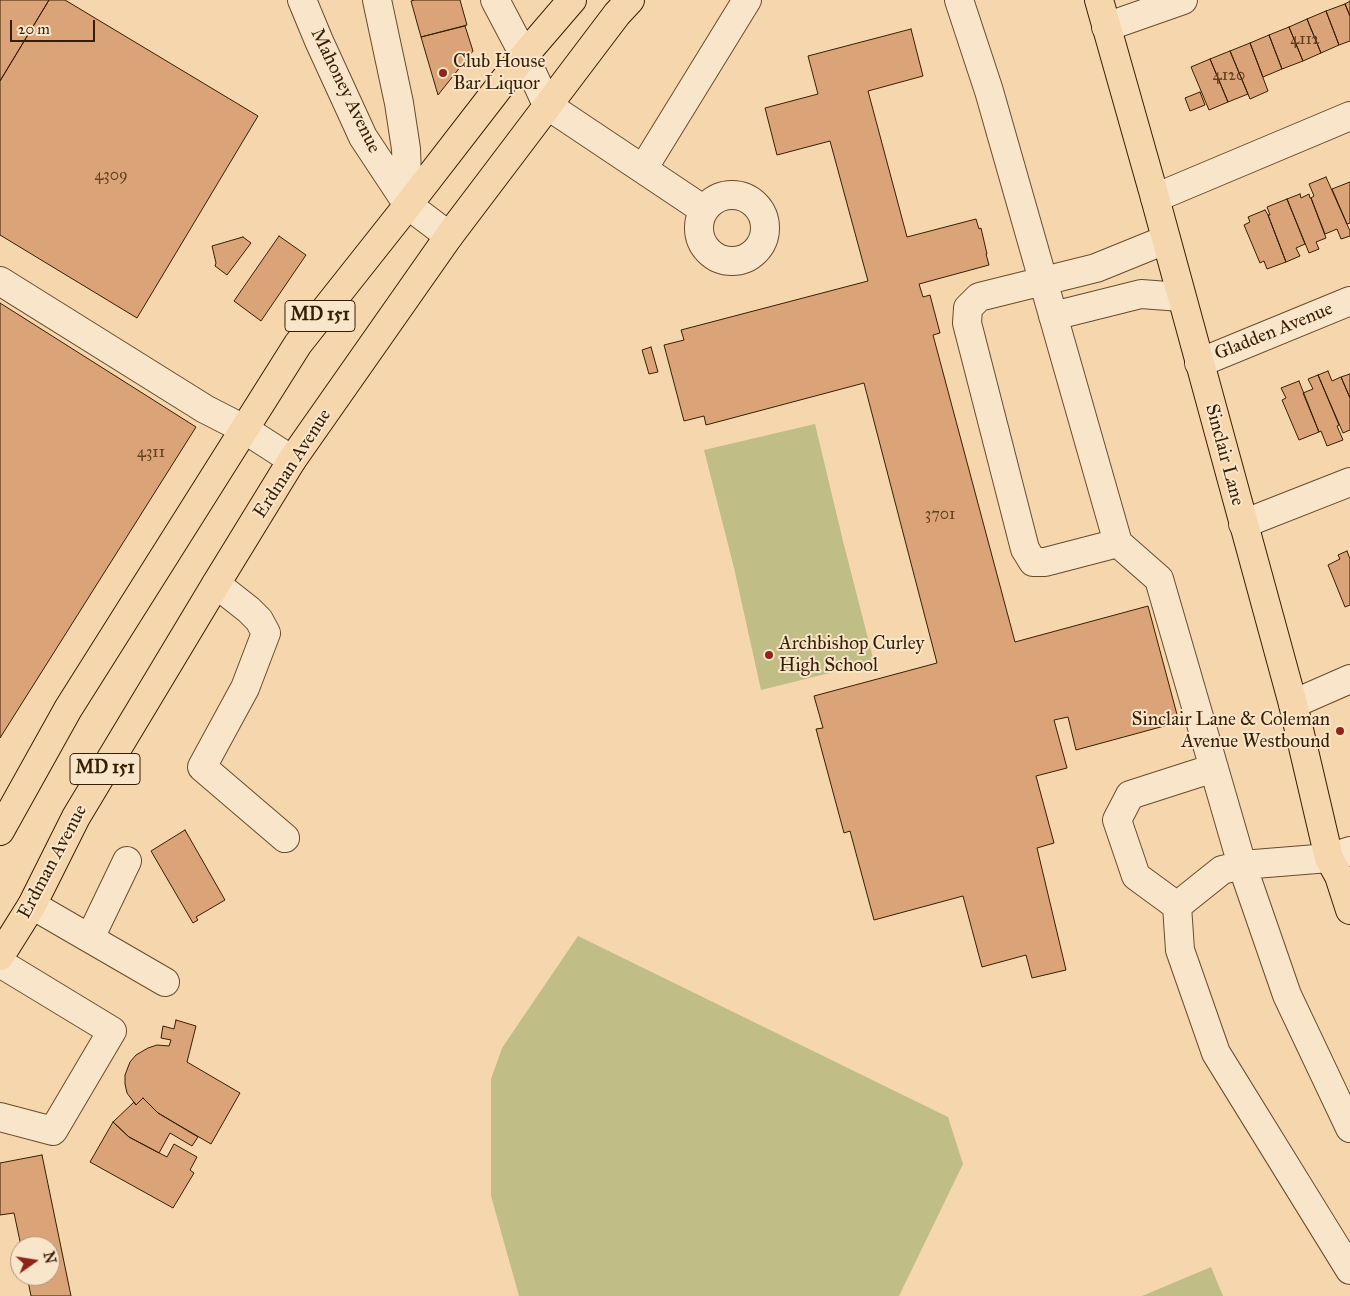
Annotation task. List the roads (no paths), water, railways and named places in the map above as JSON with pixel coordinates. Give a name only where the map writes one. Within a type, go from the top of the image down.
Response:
[{"type":"main road","name":"MD 151","points":[[0,831],[68,709],[298,344],[524,56],[572,0]]},
{"type":"main road","name":"Erdman Avenue","points":[[0,956],[32,905],[76,817],[292,460],[312,434],[448,236],[617,14],[630,0]]},
{"type":"main road","name":"Sinclair Lane","points":[[1099,0],[1293,704],[1340,854],[1339,876],[1350,910]]},
{"type":"street","name":"Mahoney Avenue","points":[[302,0],[363,137],[408,205],[448,236]]},
{"type":"street","points":[[377,0],[399,103],[406,149],[408,205]]},
{"type":"street","points":[[495,0],[547,106],[704,210]]},
{"type":"street","points":[[643,169],[747,0]]},
{"type":"street","points":[[959,0],[990,91],[1118,543],[1159,579],[1214,768],[1232,867],[1287,995],[1350,1128]]},
{"type":"street","points":[[1106,27],[1183,0]]},
{"type":"street","points":[[1154,198],[1350,116]]},
{"type":"street","points":[[1118,543],[1045,562],[1033,562],[1025,549],[967,323],[968,308],[979,297],[1096,268],[1165,240]]},
{"type":"street","points":[[0,280],[205,409],[244,429],[292,460]]},
{"type":"street","points":[[1053,316],[1141,294],[1181,297]]},
{"type":"street","name":"Gladden Avenue","points":[[1199,362],[1350,301]]},
{"type":"street","points":[[1243,524],[1350,482]]},
{"type":"street","points":[[216,584],[249,610],[259,620],[266,634],[245,688],[202,767],[285,838]]},
{"type":"street","points":[[1293,704],[1350,679]]},
{"type":"street","points":[[1214,768],[1130,795],[1117,820],[1136,876],[1177,906],[1180,950],[1216,1053],[1350,1270]]},
{"type":"street","points":[[1177,906],[1232,867],[1340,854]]},
{"type":"street","points":[[90,938],[127,860]]},
{"type":"street","points":[[32,905],[165,982]]},
{"type":"street","points":[[0,963],[112,1031],[53,1131],[0,1117]]},
{"type":"place","name":"Club House Bar Liquor","points":[[443,73]]},
{"type":"place","name":"Archbishop Curley High School","points":[[769,655]]},
{"type":"place","name":"Sinclair Lane & Coleman Avenue Westbound","points":[[1340,731]]}]
